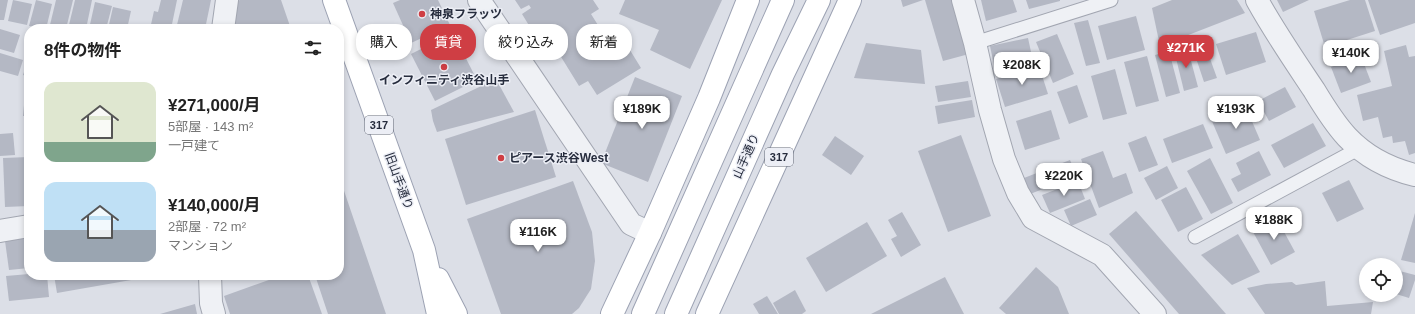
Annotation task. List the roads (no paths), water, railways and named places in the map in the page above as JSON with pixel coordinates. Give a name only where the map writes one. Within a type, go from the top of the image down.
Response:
[{"type":"main road","name":"旧山手通り","points":[[334,0],[343,24]]},
{"type":"main road","points":[[612,314],[650,233],[709,98],[748,0]]},
{"type":"main road","points":[[643,314],[783,0]]},
{"type":"main road","name":"山手通り","points":[[676,314],[779,82],[819,0]]},
{"type":"main road","name":"317","points":[[707,314],[850,0]]},
{"type":"main road","name":"旧山手通り","points":[[344,28],[424,250],[456,314]]},
{"type":"main road","name":"旧山手通り","points":[[424,250],[438,314]]},
{"type":"street","points":[[224,24],[227,0]]},
{"type":"street","points":[[479,0],[631,224],[650,233]]},
{"type":"street","points":[[963,0],[975,43],[990,110],[1004,158],[1018,193],[1033,218],[1102,255],[1155,314]]},
{"type":"street","points":[[1257,0],[1273,29],[1320,100],[1347,137],[1370,156],[1398,171],[1415,175]]},
{"type":"street","points":[[0,231],[24,227]]},
{"type":"street","points":[[210,280],[211,303],[214,314]]},
{"type":"lane","points":[[975,43],[1111,0]]},
{"type":"lane","points":[[1195,236],[1360,148]]},
{"type":"place","name":"神泉フラッツ","points":[[422,14]]},
{"type":"place","name":"インフィニティ渋谷山手","points":[[444,67]]},
{"type":"place","name":"ピアース渋谷West","points":[[501,158]]}]
